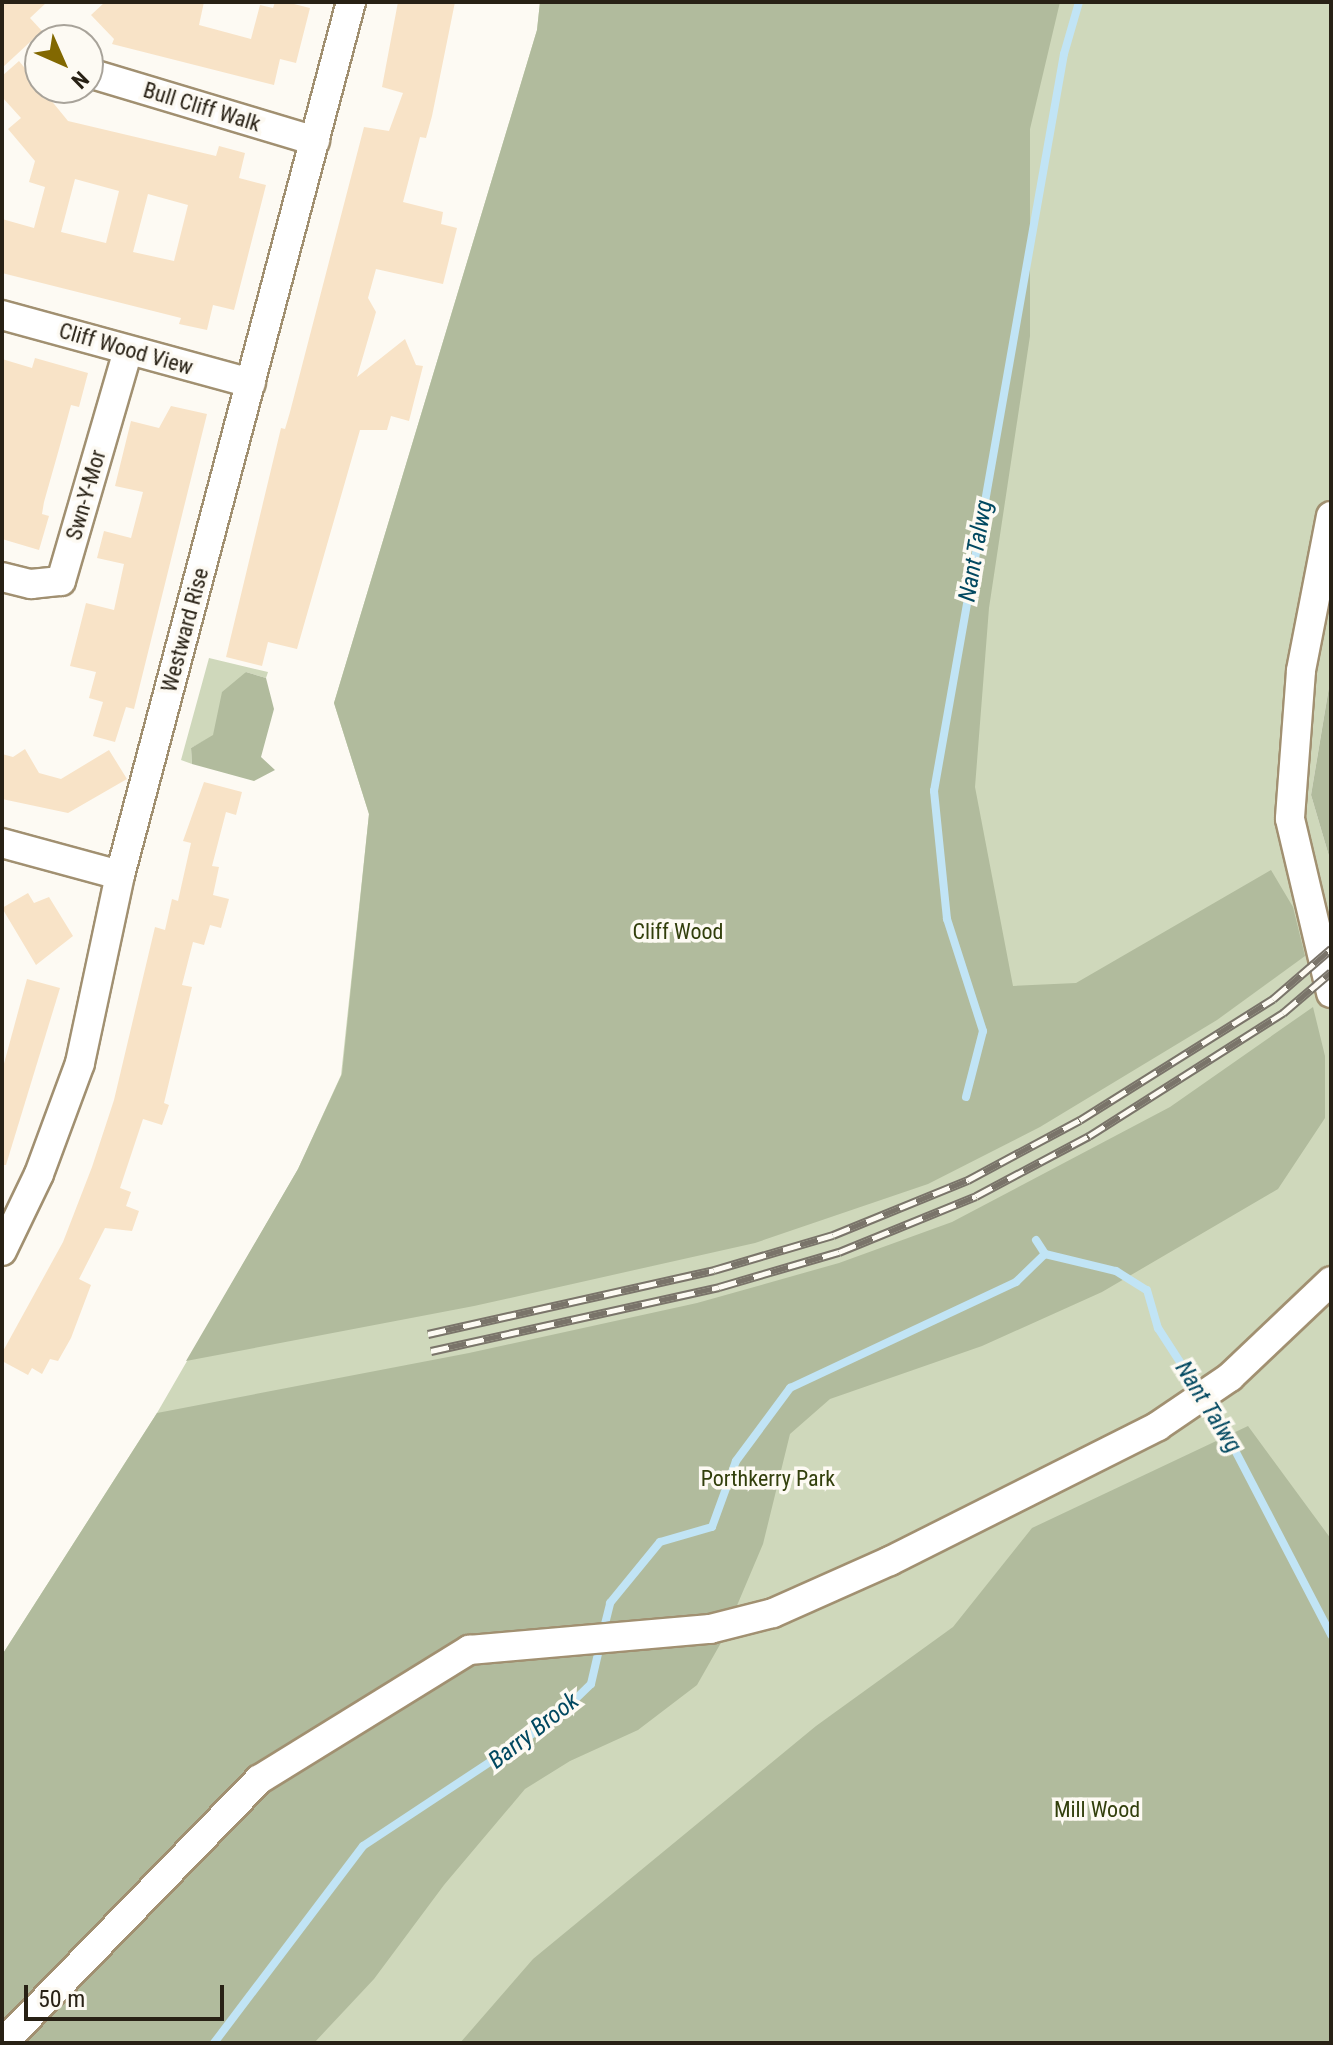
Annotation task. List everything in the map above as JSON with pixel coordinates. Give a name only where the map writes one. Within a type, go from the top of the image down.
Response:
[{"type":"street","name":"Westward Rise","points":[[2,1251],[39,1174],[80,1063],[120,875],[351,2]]},
{"type":"street","name":"Bull Cliff Walk","points":[[104,78],[315,141]]},
{"type":"street","name":"Cliff Wood View","points":[[2,315],[251,383]]},
{"type":"street","name":"Swn-Y-Mor","points":[[2,577],[31,584],[61,581],[128,351]]},
{"type":"street","points":[[1331,516],[1301,671],[1290,819],[1331,993]]},
{"type":"street","points":[[2,843],[120,875]]},
{"type":"street","points":[[3,2043],[260,1779],[469,1650],[710,1629],[773,1613],[890,1561],[1158,1426],[1217,1386],[1331,1281]]},
{"type":"green space","name":"Porthkerry Park","points":[[540,2],[1331,2],[1331,675],[1311,795],[1331,863],[1331,2043],[2,2043],[2,1655],[157,1413],[298,1169],[341,1075],[369,814],[334,703],[537,30]]},
{"type":"green space","name":"Cliff Wood","points":[[540,2],[1060,2],[1030,129],[1030,336],[989,608],[975,787],[1013,986],[1076,983],[1271,870],[1293,907],[1305,956],[1217,1020],[1040,1127],[928,1184],[755,1243],[474,1306],[186,1361],[298,1169],[342,1074],[369,814],[334,703],[537,30]]},
{"type":"green space","points":[[209,658],[268,672],[266,678],[246,672],[213,736],[191,748],[192,764],[181,760]]},
{"type":"green space","points":[[246,672],[266,678],[274,709],[261,757],[275,770],[254,781],[192,764],[191,748],[213,735],[222,692]]},
{"type":"green space","points":[[1331,675],[1331,863],[1311,795]]},
{"type":"green space","points":[[1313,1007],[1325,1056],[1325,1118],[1278,1189],[1102,1292],[982,1346],[830,1399],[790,1434],[763,1544],[722,1641],[697,1685],[638,1730],[570,1761],[525,1789],[444,1885],[374,1979],[314,2043],[2,2043],[2,1655],[157,1413],[469,1353],[697,1303],[839,1263],[952,1222],[1170,1107]]},
{"type":"green space","name":"Mill Wood","points":[[1248,1426],[1331,1539],[1331,2043],[460,2043],[533,1959],[816,1726],[953,1627],[1032,1528]]},
{"type":"building","points":[[2,2],[47,2],[30,18],[36,24],[24,24],[24,48],[2,68]]},
{"type":"building","points":[[105,2],[204,2],[199,25],[251,39],[260,5],[273,8],[275,2],[286,2],[310,8],[296,63],[280,59],[274,85],[112,44],[114,39],[104,29],[104,24],[100,24],[91,15]]},
{"type":"building","points":[[398,2],[455,2],[432,116],[426,138],[420,137],[403,202],[443,212],[441,224],[457,228],[443,284],[376,269],[368,298],[376,312],[357,377],[405,339],[416,365],[423,366],[409,421],[391,416],[387,430],[360,430],[297,649],[268,642],[262,666],[226,657],[281,428],[285,429],[290,412],[364,127],[389,131],[403,93],[382,87]]},
{"type":"building","points":[[19,61],[24,67],[24,104],[54,104],[68,121],[216,156],[219,146],[245,153],[239,178],[266,185],[234,310],[213,305],[207,330],[179,324],[181,318],[2,273],[2,219],[34,228],[45,187],[29,182],[35,161],[8,129],[21,118],[2,97],[2,76]],"holes":[[[75,179],[119,191],[106,243],[61,232]],[[148,194],[188,205],[174,261],[133,252]]]},
{"type":"building","points":[[35,358],[88,373],[79,407],[71,405],[44,502],[42,514],[49,516],[39,550],[2,539],[2,359],[32,368]]},
{"type":"building","points":[[171,406],[207,414],[134,709],[126,707],[115,742],[93,736],[103,702],[89,698],[96,672],[70,666],[86,603],[114,610],[124,564],[97,558],[104,531],[131,538],[143,492],[115,486],[131,421],[159,428]]},
{"type":"building","points":[[25,749],[39,773],[61,779],[109,750],[127,779],[68,813],[2,799],[2,754],[13,757]]},
{"type":"building","points":[[204,782],[242,792],[236,815],[226,812],[212,866],[219,867],[213,895],[229,899],[221,928],[210,925],[204,945],[193,942],[182,985],[192,987],[164,1103],[169,1105],[162,1125],[143,1119],[120,1188],[131,1192],[126,1206],[139,1211],[132,1231],[105,1228],[79,1279],[91,1285],[71,1338],[58,1361],[50,1359],[42,1374],[32,1368],[28,1375],[2,1361],[2,1353],[63,1242],[92,1167],[114,1100],[155,927],[165,930],[172,899],[178,901],[191,843],[183,841]]},
{"type":"building","points":[[28,893],[34,903],[49,897],[73,936],[36,965],[2,908]]},
{"type":"building","points":[[27,979],[60,988],[6,1165],[2,1165],[2,1071]]},
{"type":"waterway","name":"Nant Talwg","points":[[966,1097],[983,1031],[947,919],[934,791],[1064,54],[1079,2]]},
{"type":"waterway","name":"Nant Talwg","points":[[1036,1240],[1045,1254],[1116,1271],[1147,1290],[1158,1328],[1226,1433],[1331,1635]]},
{"type":"waterway","name":"Barry Brook","points":[[603,1632],[610,1603],[660,1542],[712,1527],[736,1461],[790,1388],[1016,1282],[1045,1254]]},
{"type":"waterway","name":"Barry Brook","points":[[214,2043],[363,1846],[555,1719],[591,1684],[600,1646]]},
{"type":"railway","points":[[428,1334],[714,1270],[833,1235],[968,1180],[1080,1120],[1273,999],[1331,949]]},
{"type":"railway","points":[[431,1351],[719,1287],[839,1252],[976,1196],[1089,1136],[1283,1013],[1331,972]]}]
